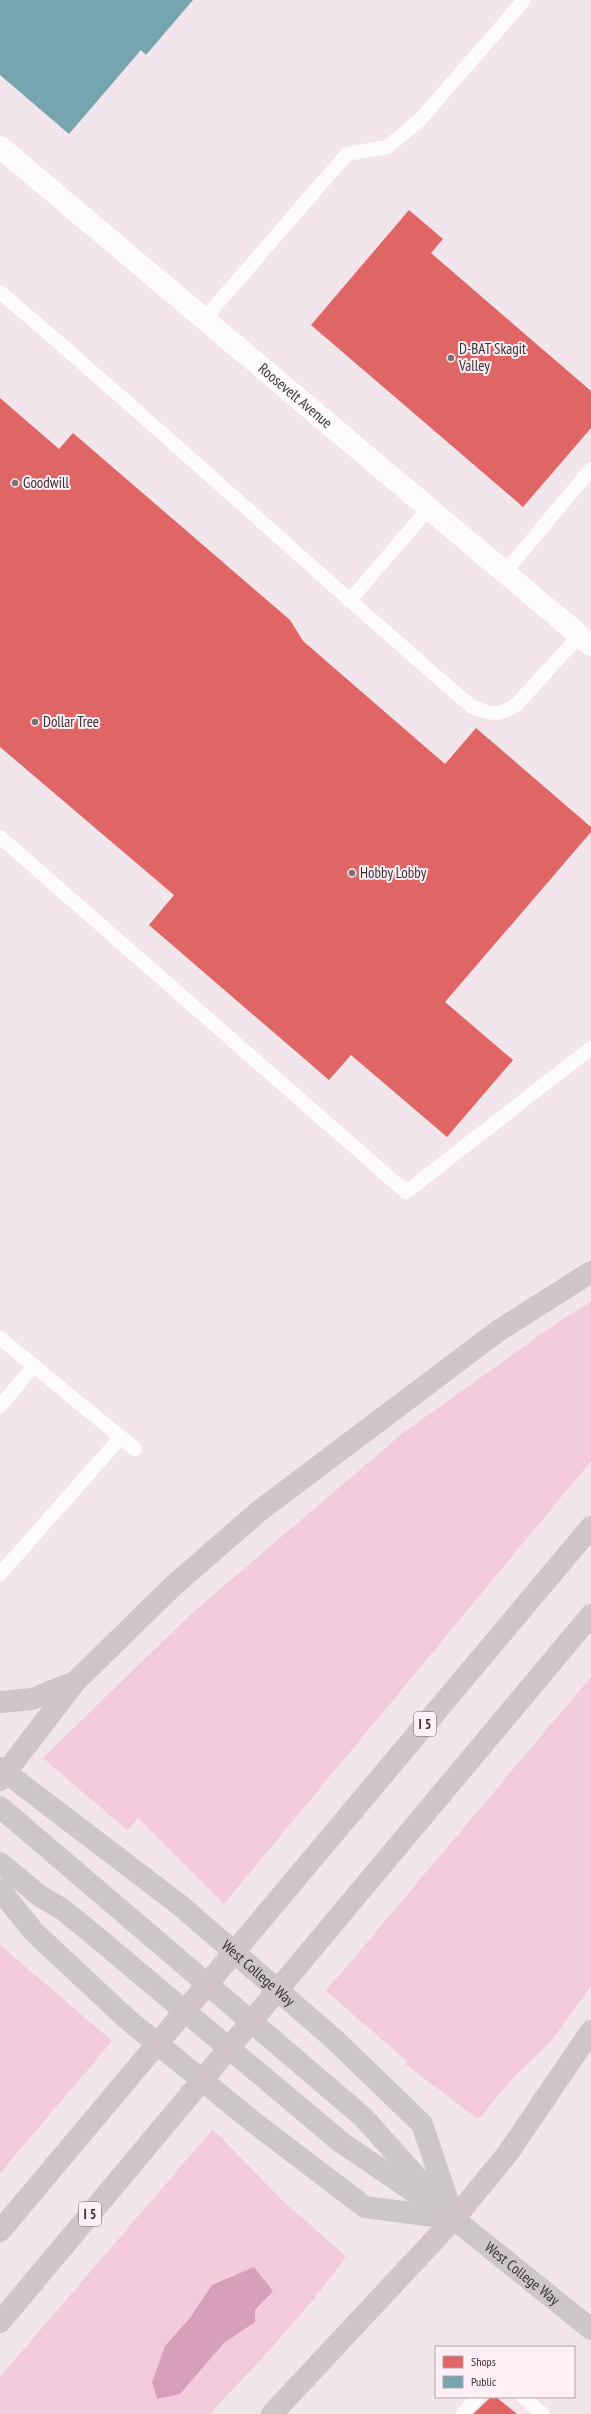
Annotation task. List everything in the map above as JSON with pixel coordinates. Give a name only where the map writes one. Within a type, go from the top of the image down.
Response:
[{"type":"highway","points":[[2,1773],[75,1682],[172,1587],[258,1512],[498,1331],[591,1272]]},
{"type":"highway","name":"I 5","points":[[0,2231],[591,1527]]},
{"type":"highway","name":"I 5","points":[[0,2322],[591,1615]]},
{"type":"highway","points":[[0,1702],[32,1699],[75,1682]]},
{"type":"highway","points":[[272,2414],[454,2218],[508,2154],[591,2031]]},
{"type":"main road","name":"West College Way","points":[[2,1773],[181,1906],[335,2040],[422,2124],[454,2218]]},
{"type":"main road","name":"West College Way","points":[[0,1807],[363,2117],[454,2218]]},
{"type":"main road","name":"West College Way","points":[[0,1863],[40,1896],[62,1909],[342,2143],[454,2218],[591,2329]]},
{"type":"main road","points":[[0,1890],[34,1932],[127,2019],[252,2121],[365,2207],[454,2218]]},
{"type":"street","name":"Roosevelt Avenue","points":[[0,147],[585,640]]},
{"type":"lane","points":[[204,319],[347,154],[387,147],[420,120],[524,0]]},
{"type":"lane","points":[[0,292],[99,376],[348,601],[472,707],[491,714],[507,711],[517,704],[585,640]]},
{"type":"lane","points":[[505,572],[591,469]]},
{"type":"lane","points":[[348,601],[429,508]]},
{"type":"lane","points":[[0,837],[406,1192],[591,1048]]},
{"type":"lane","points":[[0,1338],[136,1449]]},
{"type":"lane","points":[[0,1406],[34,1366]]},
{"type":"lane","points":[[0,1574],[121,1438]]},
{"type":"lane","points":[[463,2414],[476,2398]]},
{"type":"lane","points":[[524,2398],[543,2414]]},
{"type":"shaded area","points":[[591,1302],[591,1461],[224,1904],[138,1818],[127,1830],[43,1758],[190,1615],[403,1433],[561,1320]]},
{"type":"shaded area","points":[[591,1677],[591,1986],[552,2040],[516,2075],[478,2119],[405,2064],[407,2061],[326,1991]]},
{"type":"shaded area","points":[[0,1945],[112,2041],[0,2173]]},
{"type":"shaded area","points":[[213,2129],[285,2203],[346,2256],[331,2277],[298,2318],[209,2414],[0,2414],[0,2377]]},
{"type":"shaded area","points":[[254,2267],[273,2291],[255,2310],[255,2322],[224,2343],[180,2394],[157,2399],[152,2382],[165,2346],[190,2318],[212,2285]]},
{"type":"building: Shops","name":"D-BAT Skagit Valley","points":[[409,210],[443,239],[431,253],[591,391],[591,428],[523,507],[311,325]]},
{"type":"building: Shops","name":"Hobby Lobby","points":[[0,398],[59,449],[73,433],[290,620],[303,641],[445,764],[476,728],[591,827],[591,832],[445,1002],[513,1060],[447,1137],[351,1055],[329,1080],[149,925],[174,895],[0,747]]},
{"type":"building: Shops","points":[[490,2398],[497,2398],[517,2414],[473,2414]]},
{"type":"building: Public","points":[[0,0],[193,0],[146,55],[141,50],[69,134],[0,75]]},
{"type":"place","name":"D-BAT Skagit Valley","points":[[451,358]]},
{"type":"place","name":"Goodwill","points":[[15,483]]},
{"type":"place","name":"Dollar Tree","points":[[35,722]]},
{"type":"place","name":"Hobby Lobby","points":[[352,873]]}]
